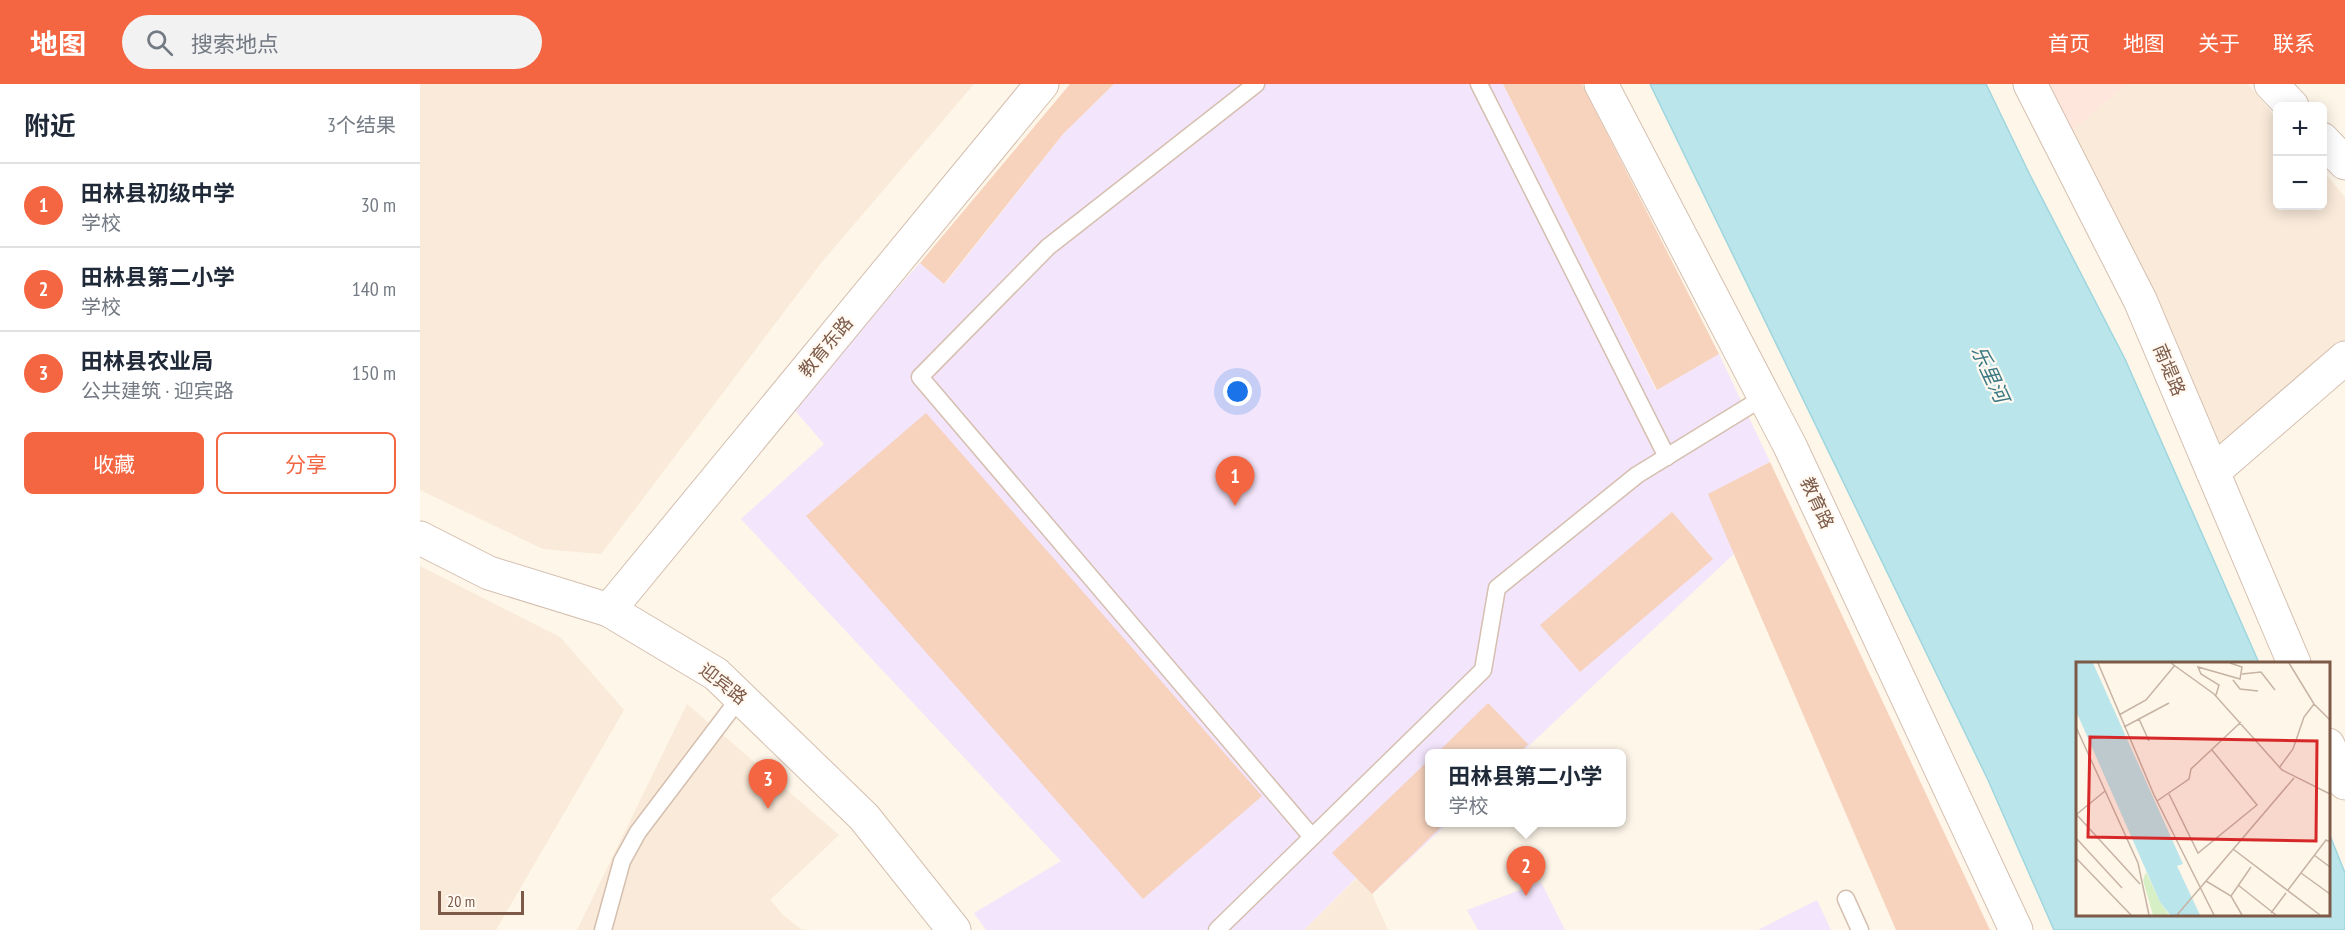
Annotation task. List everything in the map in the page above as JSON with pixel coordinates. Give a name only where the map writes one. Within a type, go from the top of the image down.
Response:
[{"type":"street","name":"教育东路","points":[[609,610],[1042,84]]},
{"type":"street","name":"教育路","points":[[1601,84],[1764,398],[1825,521],[2016,930]]},
{"type":"street","name":"南堤路","points":[[2030,84],[2139,300],[2294,662]]},
{"type":"street","points":[[2271,84],[2288,102]]},
{"type":"street","points":[[2327,144],[2345,164]]},
{"type":"street","points":[[2213,472],[2345,357]]},
{"type":"street","name":"迎宾路","points":[[420,538],[489,573],[609,610],[716,674],[864,817],[954,930]]},
{"type":"street","points":[[2330,749],[2345,783]]},
{"type":"lane","points":[[1256,84],[1048,247],[920,377],[1312,837]]},
{"type":"lane","points":[[1479,84],[1667,457]]},
{"type":"lane","points":[[1217,930],[1483,670],[1497,588],[1637,475],[1764,398]]},
{"type":"lane","points":[[603,930],[622,861],[638,832],[741,696]]},
{"type":"lane","points":[[1846,899],[1860,930]]},
{"type":"shaded area","points":[[420,84],[974,84],[821,263],[601,554],[543,549],[420,490]]},
{"type":"shaded area","points":[[1114,84],[1503,84],[1656,390],[1719,354],[1770,462],[1709,494],[1737,551],[1525,749],[1425,749],[1425,827],[1444,827],[1372,894],[1356,878],[1304,930],[986,930],[974,913],[1061,861],[741,519],[824,444],[790,405],[920,263],[945,284],[1063,134]]},
{"type":"shaded area","points":[[2048,84],[2127,84],[2072,131]]},
{"type":"shaded area","points":[[2127,84],[2248,84],[2273,114],[2273,210],[2327,210],[2327,176],[2345,197],[2345,342],[2220,448],[2072,131]]},
{"type":"shaded area","points":[[420,566],[560,637],[624,710],[496,930],[420,930]]},
{"type":"shaded area","points":[[687,704],[839,835],[770,900],[783,915],[801,929],[810,930],[577,930]]},
{"type":"shaded area","points":[[1357,878],[1372,894],[1388,930],[1304,930]]},
{"type":"shaded area","points":[[1541,882],[1565,930],[1478,930],[1467,910]]},
{"type":"shaded area","points":[[1817,900],[1831,930],[1758,930]]},
{"type":"water","name":"乐里河","points":[[1650,84],[1986,84],[2125,359],[2259,662],[2076,662],[2076,915],[2330,915],[2330,836],[2345,873],[2345,930],[2054,930],[1988,780]]},
{"type":"building","points":[[1070,84],[1114,84],[1063,134],[944,284],[920,263]]},
{"type":"building","points":[[1503,84],[1582,84],[1719,354],[1657,390]]},
{"type":"building","points":[[926,413],[1262,796],[1143,899],[806,516]]},
{"type":"building","points":[[1770,462],[1990,930],[1896,930],[1708,494]]},
{"type":"building","points":[[1672,512],[1713,559],[1580,672],[1540,625]]},
{"type":"building","points":[[1488,703],[1528,744],[1523,749],[1441,749]]},
{"type":"building","points":[[1425,764],[1425,827],[1441,827],[1372,894],[1332,853]]},
{"type":"place","name":"田林县初级中学","points":[[1235,506]]},
{"type":"place","name":"田林县农业局","points":[[768,809]]},
{"type":"place","name":"田林县第二小学","points":[[1526,896]]}]
